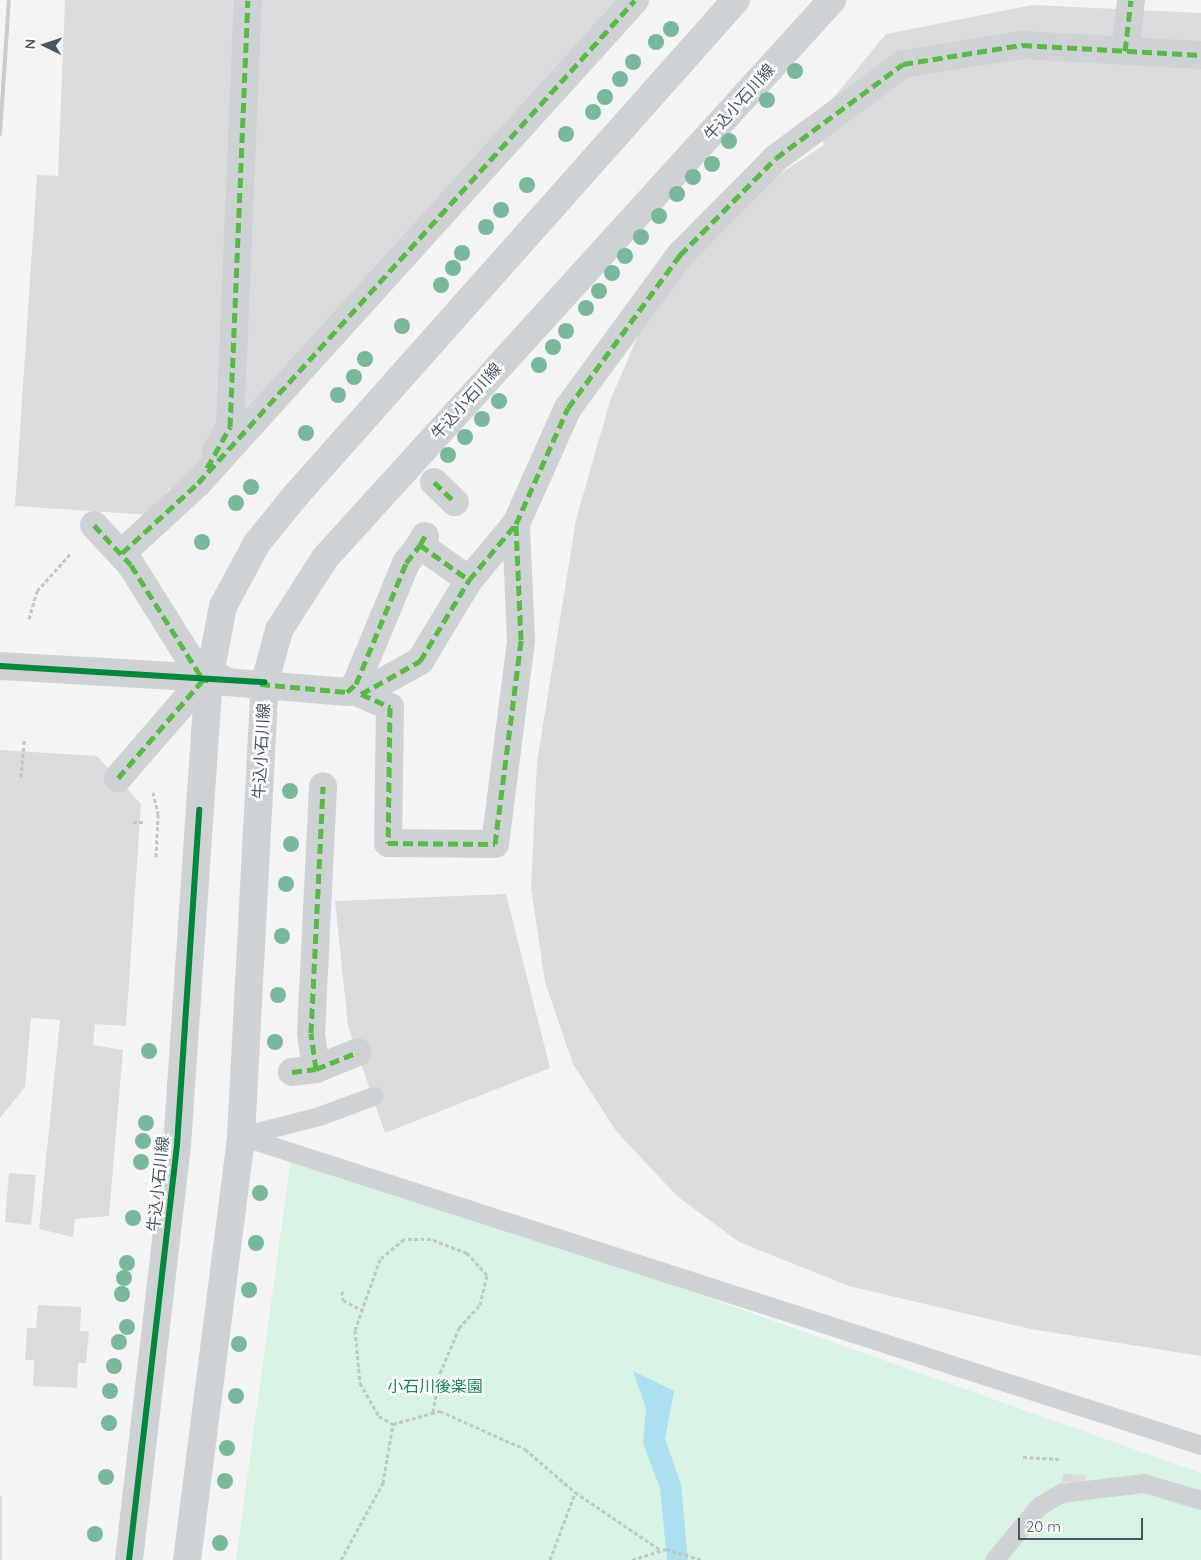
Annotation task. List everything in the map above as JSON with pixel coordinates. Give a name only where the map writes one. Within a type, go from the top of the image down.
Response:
[{"type":"main road","name":"牛込小石川線","points":[[129,1560],[177,1145],[206,679],[224,606],[257,542],[736,0]]},
{"type":"main road","name":"牛込小石川線","points":[[187,1560],[241,1136],[265,682],[279,630],[325,558],[832,0]]},
{"type":"street","points":[[198,483],[230,427],[248,0]]},
{"type":"street","points":[[122,553],[198,483],[635,0]]},
{"type":"street","points":[[1125,51],[1131,0]]},
{"type":"street","points":[[516,524],[521,640],[495,844],[388,842],[390,707],[361,694],[420,660],[469,580],[516,524],[568,408],[680,255],[776,158],[903,64],[1022,45],[1201,55]]},
{"type":"street","points":[[434,482],[455,502]]},
{"type":"street","points":[[94,526],[122,553],[206,679]]},
{"type":"street","points":[[206,679],[348,692],[356,684],[406,563],[422,541],[469,580]]},
{"type":"street","points":[[0,666],[265,682]]},
{"type":"street","points":[[125,769],[206,679]]},
{"type":"street","points":[[323,786],[311,1033],[304,1071],[358,1052]]},
{"type":"lane","points":[[241,1136],[318,1116],[373,1096]]},
{"type":"lane","points":[[241,1136],[1201,1445]]},
{"type":"lane","points":[[994,1560],[1039,1506],[1061,1494],[1144,1483],[1201,1500]]},
{"type":"path","points":[[29,619],[37,591],[66,559]]},
{"type":"path","points":[[21,777],[24,739]]},
{"type":"path","points":[[125,769],[149,782],[156,801],[156,858]]},
{"type":"path","points":[[133,822],[146,822]]},
{"type":"path","points":[[433,1412],[440,1374],[459,1328],[480,1305],[487,1275],[467,1253],[431,1239],[404,1240],[380,1259],[355,1330],[360,1383],[379,1416],[393,1424],[433,1412],[525,1449],[575,1492],[659,1549]]},
{"type":"path","points":[[342,1291],[343,1300],[362,1310]]},
{"type":"path","points":[[341,1560],[382,1483],[393,1424]]},
{"type":"path","points":[[550,1560],[575,1492]]},
{"type":"path","points":[[632,1560],[659,1549],[666,1549],[694,1556],[701,1560]]},
{"type":"green space","name":"小石川後楽園","points":[[291,1158],[532,1235],[1201,1473],[1201,1560],[236,1560]]},
{"type":"water","points":[[633,1371],[674,1391],[665,1439],[681,1484],[688,1560],[667,1560],[660,1488],[643,1443],[646,1408]]},
{"type":"building","points":[[65,0],[650,0],[242,448],[198,483],[169,489],[151,515],[15,506],[37,175],[58,176]]},
{"type":"building","points":[[1032,5],[1201,13],[1201,1356],[1031,1329],[849,1286],[739,1242],[677,1196],[616,1131],[573,1064],[545,982],[531,888],[537,762],[576,520],[610,401],[649,310],[748,195],[824,145],[816,119],[886,34]]},
{"type":"building","points":[[0,750],[97,756],[141,804],[126,1026],[95,1024],[93,1045],[123,1050],[109,1216],[75,1219],[73,1237],[39,1229],[60,1020],[31,1018],[25,1087],[0,1118]]},
{"type":"building","points":[[506,894],[550,1068],[385,1133],[348,1026],[335,901]]},
{"type":"building","points":[[9,1173],[36,1175],[31,1225],[5,1222]]},
{"type":"building","points":[[38,1305],[81,1307],[80,1331],[89,1331],[86,1363],[78,1363],[77,1388],[33,1386],[34,1360],[25,1360],[27,1328],[36,1328]]},
{"type":"building","points":[[1063,1474],[1086,1475],[1085,1484],[1062,1482]]},
{"type":"building","points":[[0,1496],[2,1496],[2,1560],[0,1560]]},
{"type":"railway","points":[[0,134],[9,0]]},
{"type":"marked path","points":[[207,468],[230,427],[248,0]]},
{"type":"marked path","points":[[122,553],[198,483],[635,0]]},
{"type":"marked path","points":[[1125,51],[1131,0]]},
{"type":"marked path","points":[[361,694],[420,661],[469,580],[516,524],[568,408],[680,255],[776,158],[903,64],[1022,45],[1201,55]]},
{"type":"marked path","points":[[434,482],[455,502]]},
{"type":"marked path","points":[[361,694],[390,707],[388,843],[495,844],[521,640],[516,524]]},
{"type":"marked path","points":[[94,525],[131,565],[203,680]]},
{"type":"marked path","points":[[425,536],[420,545],[469,580]]},
{"type":"marked path","points":[[260,684],[347,692],[356,684],[406,563],[420,545]]},
{"type":"marked path","points":[[118,778],[203,680],[208,680]]},
{"type":"marked path","points":[[316,1069],[311,1033],[323,786]]},
{"type":"marked path","points":[[292,1072],[316,1069],[358,1052]]},
{"type":"cycle path","points":[[0,666],[265,682]]},
{"type":"cycle path","points":[[129,1560],[177,1145],[199,810]]}]
